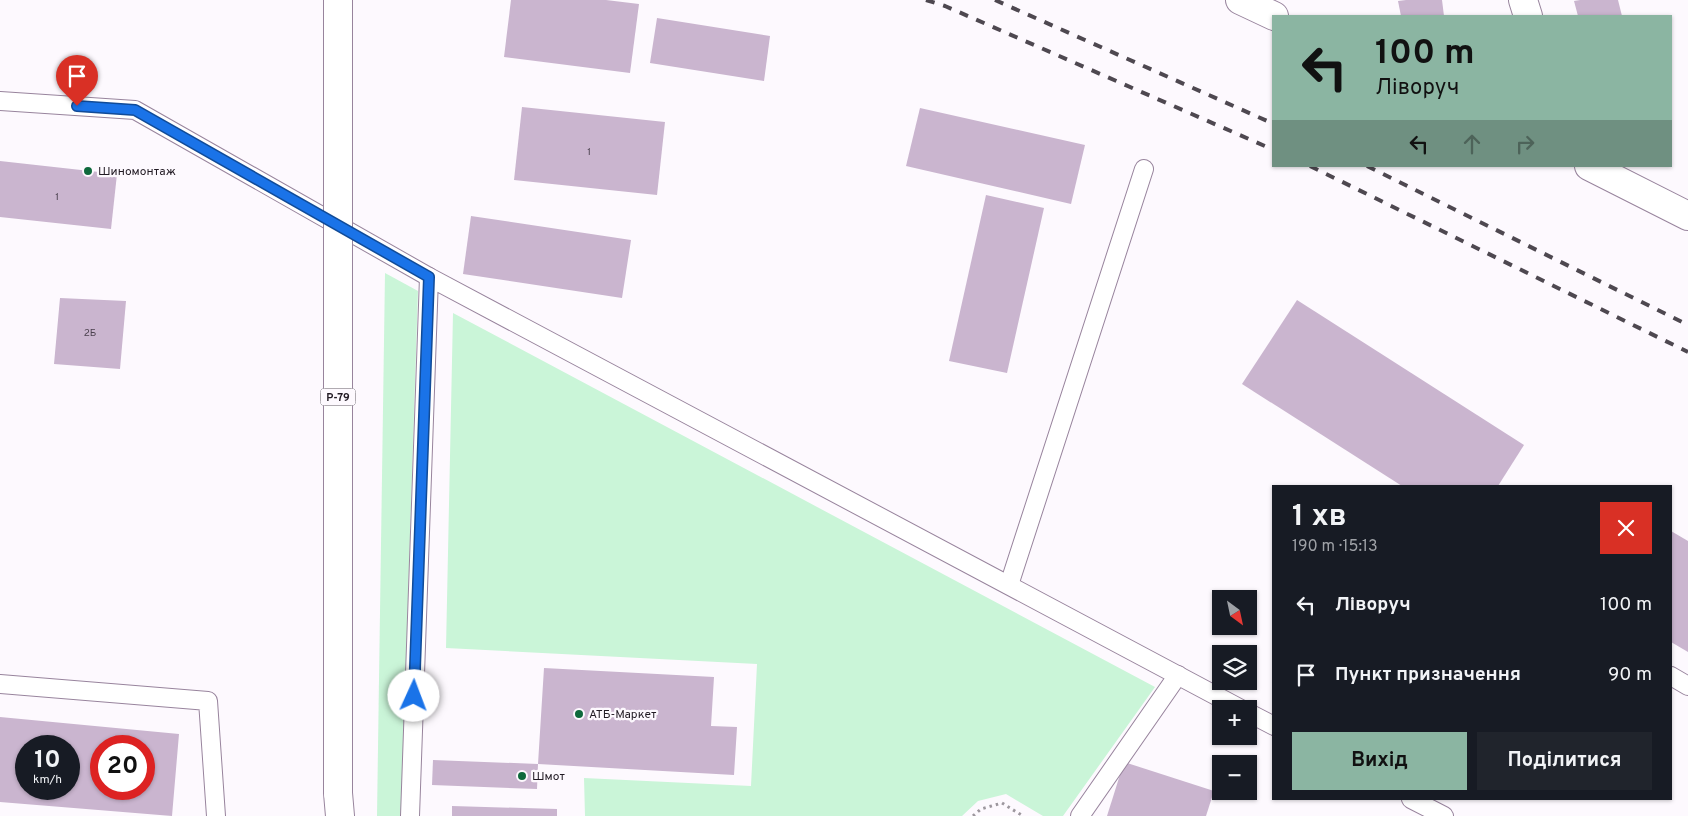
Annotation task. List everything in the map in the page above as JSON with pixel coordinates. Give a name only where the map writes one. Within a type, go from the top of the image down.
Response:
[{"type":"main road","name":"Р-79","points":[[338,0],[339,805]]},
{"type":"main road","points":[[1240,0],[1272,15]]},
{"type":"main road","points":[[1523,0],[1528,15]]},
{"type":"main road","points":[[1591,167],[1688,216]]},
{"type":"lane","points":[[0,101],[135,110],[429,277],[1225,700]]},
{"type":"lane","points":[[1009,585],[1144,169]]},
{"type":"lane","points":[[410,816],[429,277]]},
{"type":"lane","points":[[1080,816],[1178,675]]},
{"type":"lane","points":[[1672,677],[1688,686]]},
{"type":"lane","points":[[0,684],[208,701],[216,816]]},
{"type":"lane","points":[[1257,717],[1272,725]]},
{"type":"lane","points":[[1413,800],[1444,816]]},
{"type":"path","points":[[973,816],[981,809],[1002,803],[1023,816]]},
{"type":"green space","points":[[385,273],[418,291],[401,816],[377,816]]},
{"type":"green space","points":[[453,313],[1155,687],[1063,816],[1043,816],[1006,794],[978,801],[962,816],[585,816],[584,778],[751,786],[757,664],[446,648]]},
{"type":"building","points":[[511,0],[606,0],[639,4],[630,73],[504,57]]},
{"type":"building","points":[[1442,0],[1444,15],[1401,15],[1398,1]]},
{"type":"building","points":[[1618,0],[1622,15],[1578,15],[1574,1]]},
{"type":"building","points":[[657,18],[770,36],[764,81],[650,63]]},
{"type":"building","points":[[522,107],[665,122],[657,195],[514,180]]},
{"type":"building","points":[[920,108],[1085,145],[1071,204],[906,166]]},
{"type":"building","points":[[0,161],[117,174],[111,229],[0,217]]},
{"type":"building","points":[[986,195],[1044,208],[1007,373],[949,361]]},
{"type":"building","points":[[471,216],[631,240],[622,298],[463,274]]},
{"type":"building","points":[[60,298],[126,301],[120,369],[54,364]]},
{"type":"building","points":[[1297,300],[1524,445],[1499,485],[1400,485],[1242,384]]},
{"type":"building","points":[[1672,532],[1688,541],[1688,652],[1672,643]]},
{"type":"building","points":[[544,668],[714,677],[711,726],[737,727],[734,775],[538,764]]},
{"type":"building","points":[[0,717],[179,734],[172,816],[0,802]]},
{"type":"building","points":[[433,760],[538,764],[537,789],[432,785]]},
{"type":"building","points":[[1124,762],[1212,790],[1212,797],[1206,816],[1107,816]]},
{"type":"building","points":[[452,806],[557,809],[557,816],[452,816]]},
{"type":"railway","points":[[926,0],[945,6],[1272,149]]},
{"type":"railway","points":[[995,0],[1272,123]]},
{"type":"railway","points":[[1312,167],[1688,352]]},
{"type":"railway","points":[[1369,167],[1688,325]]},
{"type":"place","name":"Шиномонтаж","points":[[88,171]]},
{"type":"place","name":"АТБ-Маркет","points":[[579,714]]},
{"type":"place","name":"Шмот","points":[[522,776]]},
{"type":"route","points":[[77,106],[135,110],[429,277],[414,696]]}]
